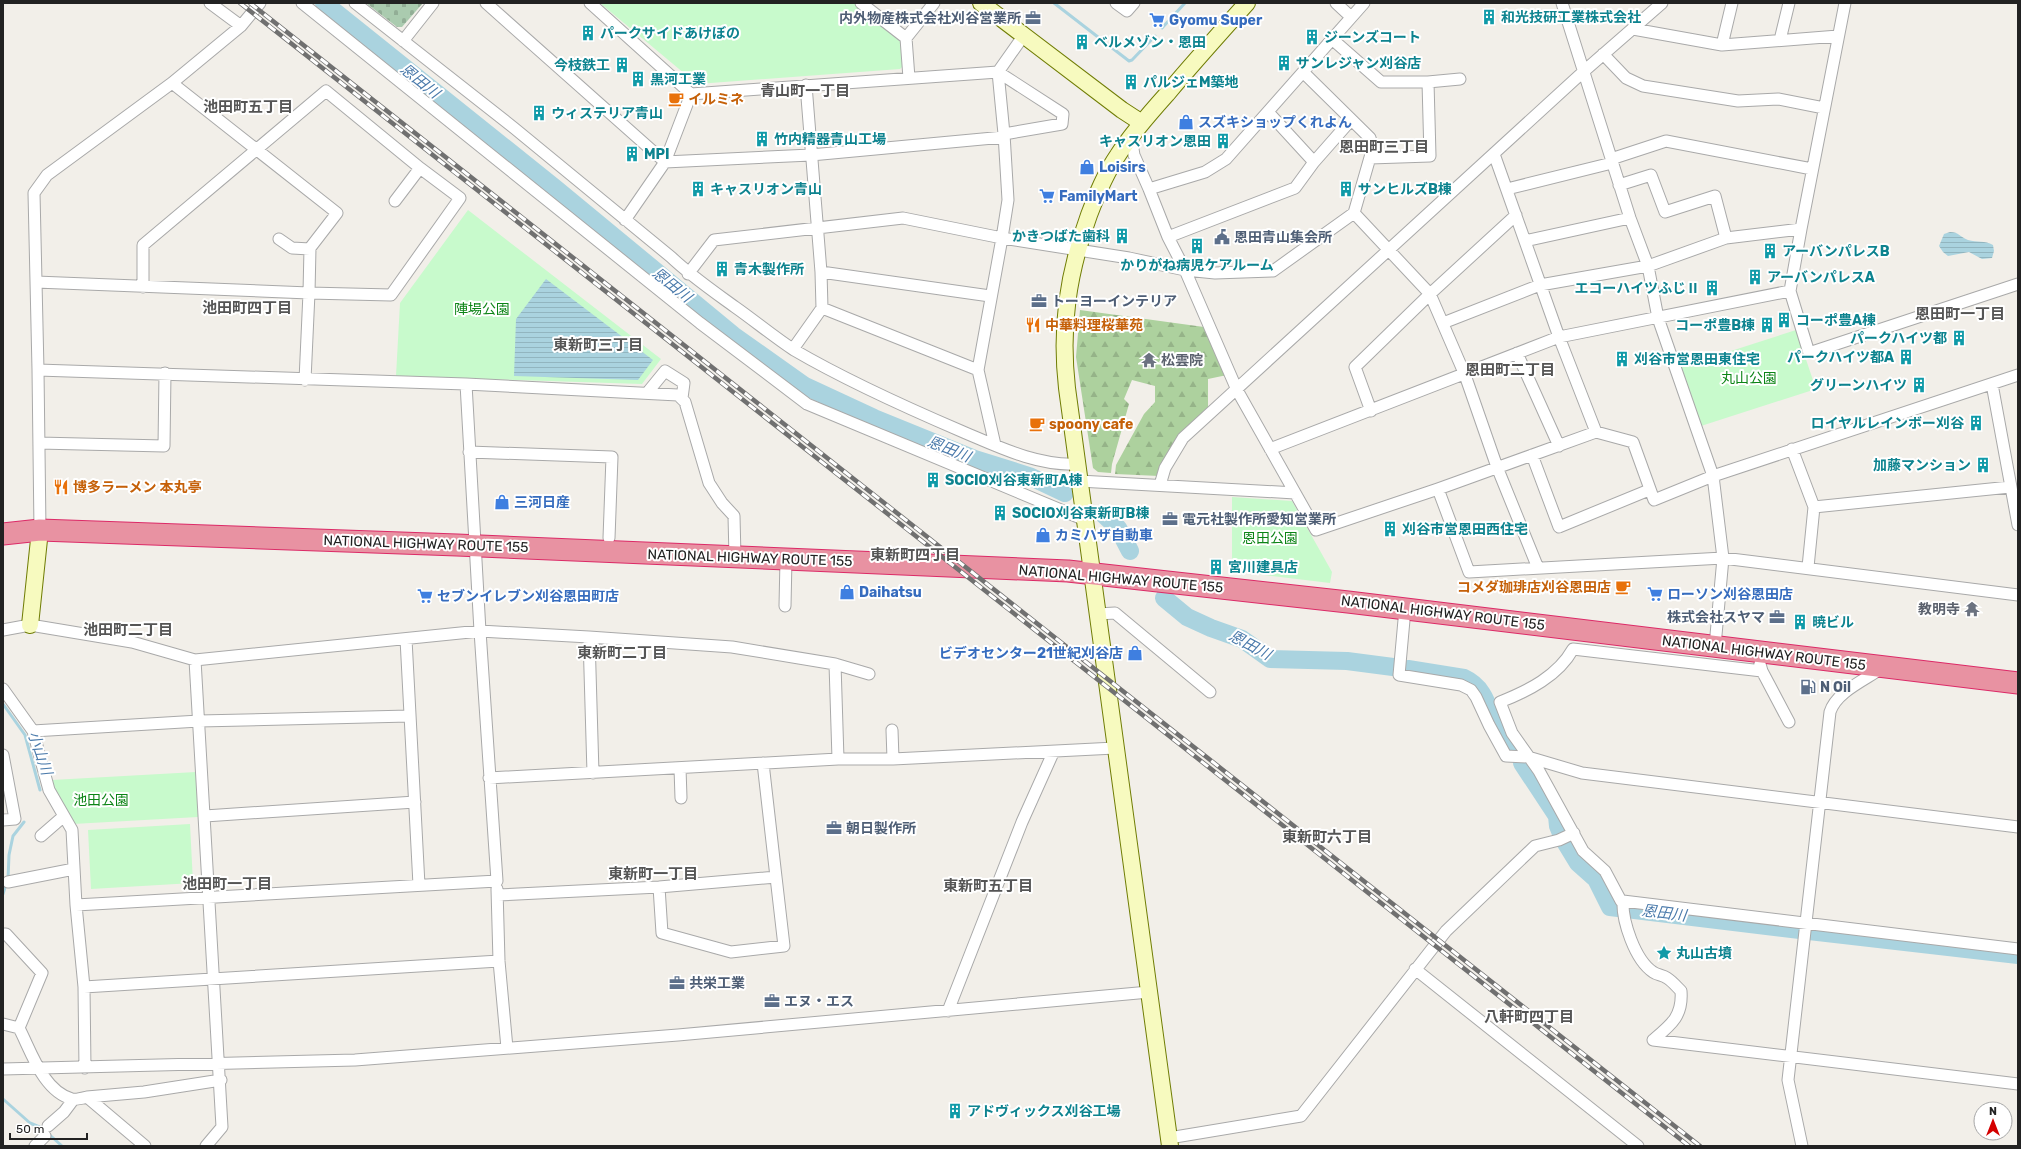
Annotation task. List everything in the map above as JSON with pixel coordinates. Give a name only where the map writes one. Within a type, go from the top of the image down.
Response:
[{"type":"highway","name":"NATIONAL HIGHWAY ROUTE 155","points":[[3,534],[40,530],[475,546],[1068,571],[1405,608],[1715,646],[1759,661],[1883,668],[2018,683]]},
{"type":"street","points":[[210,3],[241,26]]},
{"type":"street","points":[[30,625],[40,530],[40,443],[34,193],[47,175],[172,83],[241,26],[260,3]]},
{"type":"street","points":[[302,3],[700,323],[807,404],[1085,520]]},
{"type":"street","points":[[355,3],[514,128],[671,257],[688,274],[794,349],[844,377],[934,419],[995,445],[1031,458],[1064,465],[1077,464]]},
{"type":"street","points":[[403,41],[433,3]]},
{"type":"street","points":[[486,3],[665,162],[811,154],[1004,136],[1062,124],[1063,114],[998,72],[691,94],[590,3]]},
{"type":"street","points":[[861,3],[906,38]]},
{"type":"street","points":[[909,78],[906,38],[934,3]]},
{"type":"street","points":[[981,3],[1122,110],[1142,123]]},
{"type":"street","points":[[1116,3],[1127,11],[1134,3]]},
{"type":"street","points":[[1247,3],[1142,123],[1118,155],[1105,176],[1077,250],[1068,293],[1064,348],[1064,369],[1170,1142],[1301,1116],[1446,931],[1478,898],[1535,846],[1559,840],[1574,833]]},
{"type":"street","points":[[1336,3],[1351,17]]},
{"type":"street","points":[[1149,189],[1205,172],[1226,159],[1304,73],[1364,3]]},
{"type":"street","points":[[1562,3],[1630,218],[1648,266],[1658,318],[1713,476],[1724,558],[1715,646]]},
{"type":"street","points":[[1160,484],[1164,468],[1183,438],[1583,72],[1662,3]]},
{"type":"street","points":[[1722,45],[1732,3]]},
{"type":"street","points":[[1780,40],[1788,3]]},
{"type":"street","points":[[1845,3],[1812,169],[1790,291],[1810,353],[2018,284]]},
{"type":"street","points":[[1633,29],[1722,45],[1838,36]]},
{"type":"street","points":[[995,445],[978,370],[1008,200],[998,72],[1024,35]]},
{"type":"street","points":[[1332,39],[1381,82],[1428,82],[1460,79]]},
{"type":"street","points":[[1604,54],[1626,78],[1643,86],[1738,100],[1778,99],[1824,108]]},
{"type":"street","points":[[688,274],[714,240],[903,218],[1002,238],[1129,258],[1185,270],[1215,273],[1273,271],[1354,213],[1372,147],[1370,138],[1304,73]]},
{"type":"street","points":[[1370,158],[1430,156],[1428,82]]},
{"type":"street","points":[[172,83],[337,213],[310,249],[310,292],[305,380]]},
{"type":"street","points":[[794,349],[822,308],[821,272],[816,227],[806,85]]},
{"type":"street","points":[[36,282],[144,286],[391,295],[460,198],[420,168],[326,92],[144,245],[144,286]]},
{"type":"street","points":[[625,220],[665,162],[691,94]]},
{"type":"street","points":[[1268,112],[1314,162]]},
{"type":"street","points":[[1168,237],[1295,188],[1314,162],[1351,120]]},
{"type":"street","points":[[1131,137],[1134,154],[1168,237],[1185,270],[1237,390],[1316,530],[1438,489],[1596,432],[1632,442],[1654,500],[1713,476],[2018,375]]},
{"type":"street","points":[[1508,189],[1612,161],[1666,141],[1812,169]]},
{"type":"street","points":[[1494,154],[1508,189],[1559,337],[1596,432]]},
{"type":"street","points":[[395,201],[420,168]]},
{"type":"street","points":[[1620,185],[1651,175],[1665,212],[1715,196],[1726,238]]},
{"type":"street","points":[[1354,213],[1430,294],[1465,375],[1497,467],[1538,568]]},
{"type":"street","points":[[1371,411],[1355,367],[1430,294],[1516,215]]},
{"type":"street","points":[[1525,241],[1630,218]]},
{"type":"street","points":[[1443,323],[1540,285],[1648,266],[1726,238],[1801,230]]},
{"type":"street","points":[[278,239],[292,248],[310,249]]},
{"type":"street","points":[[821,272],[990,296]]},
{"type":"street","points":[[1270,450],[1559,337],[1790,291]]},
{"type":"street","points":[[822,308],[978,370]]},
{"type":"street","points":[[1517,353],[1559,446]]},
{"type":"street","points":[[38,370],[165,373],[305,380],[466,384],[678,395],[685,402],[709,483],[722,503],[734,516],[735,557]]},
{"type":"street","points":[[647,393],[665,371],[684,383],[682,398]]},
{"type":"street","points":[[40,443],[164,446],[165,373]]},
{"type":"street","points":[[466,384],[489,778],[498,895],[499,961],[507,1048]]},
{"type":"street","points":[[1992,384],[2018,525]]},
{"type":"street","points":[[1792,449],[1814,507],[1808,567]]},
{"type":"street","points":[[469,452],[612,456],[609,538]]},
{"type":"street","points":[[1532,455],[1559,527],[1649,490]]},
{"type":"street","points":[[1079,481],[1160,484],[1295,493]]},
{"type":"street","points":[[1814,507],[2010,487]]},
{"type":"street","points":[[1438,489],[1469,572],[1724,558],[1808,567],[2018,595]]},
{"type":"street","points":[[785,606],[786,559]]},
{"type":"street","points":[[1405,608],[1399,675],[1461,685],[1471,690],[1506,756],[1528,757],[1582,773],[2018,827]]},
{"type":"street","points":[[1098,614],[1115,613],[1210,692]]},
{"type":"street","points":[[3,630],[30,625],[132,642],[195,660],[480,631],[732,647],[835,664],[869,674]]},
{"type":"street","points":[[589,637],[593,772]]},
{"type":"street","points":[[406,639],[419,885]]},
{"type":"street","points":[[1789,722],[1759,661],[1573,649],[1566,661],[1551,674],[1527,691],[1500,702],[1512,733],[1574,833],[1583,851],[1605,871],[1623,905],[1633,944],[1642,962],[1653,972],[1667,978],[1681,991],[1682,1004],[1678,1014],[1666,1029],[1654,1040],[2018,1084]]},
{"type":"street","points":[[195,660],[221,1080],[222,1127],[206,1146]]},
{"type":"street","points":[[835,664],[838,759]]},
{"type":"street","points":[[1802,1146],[1788,1080],[1832,704],[1838,698],[1883,668]]},
{"type":"street","points":[[3,690],[33,731],[49,790],[72,830],[76,905],[84,987],[85,1068]]},
{"type":"street","points":[[33,731],[199,721],[409,716]]},
{"type":"street","points":[[892,730],[893,759]]},
{"type":"street","points":[[489,778],[838,759],[893,759],[1116,748]]},
{"type":"street","points":[[948,1011],[1022,822],[1052,752]]},
{"type":"street","points":[[3,820],[15,820],[4,759]]},
{"type":"street","points":[[659,887],[662,933],[731,952],[784,946],[763,763]]},
{"type":"street","points":[[680,768],[681,798]]},
{"type":"street","points":[[205,816],[415,802]]},
{"type":"street","points":[[41,836],[64,816]]},
{"type":"street","points":[[5,884],[74,869]]},
{"type":"street","points":[[498,895],[659,887],[776,877]]},
{"type":"street","points":[[76,905],[419,885],[496,882]]},
{"type":"street","points":[[1623,905],[1806,924],[2018,950]]},
{"type":"street","points":[[3,934],[6,934],[42,973],[19,1028]]},
{"type":"street","points":[[84,987],[499,961]]},
{"type":"street","points":[[1415,970],[1638,1146]]},
{"type":"street","points":[[3,1069],[219,1065],[355,1060],[948,1011],[1149,992]]},
{"type":"street","points":[[3,1024],[19,1028],[46,1080],[60,1094],[73,1100],[87,1097],[144,1092],[221,1080]]},
{"type":"street","points":[[87,1097],[145,1146]]},
{"type":"street","points":[[35,1146],[73,1100]]},
{"type":"green space","points":[[366,3],[423,3],[402,27],[397,27]]},
{"type":"green space","points":[[600,3],[855,3],[904,40],[905,64],[900,69],[697,84]]},
{"type":"green space","name":"陣場公園","points":[[468,210],[661,359],[642,384],[396,376],[400,303]]},
{"type":"green space","name":"松雲院","points":[[1080,310],[1204,327],[1227,375],[1208,379],[1208,410],[1159,476],[1115,474],[1116,465],[1144,414],[1155,402],[1155,386],[1132,380],[1124,399],[1129,404],[1112,464],[1111,473],[1098,472],[1093,468],[1076,357]]},
{"type":"green space","name":"丸山公園","points":[[1796,330],[1816,389],[1701,426],[1681,367]]},
{"type":"green space","name":"恩田公園","points":[[1232,497],[1292,501],[1332,572],[1330,583],[1232,571]]},
{"type":"green space","name":"池田公園","points":[[196,772],[198,817],[73,824],[54,789],[52,780]]},
{"type":"green space","points":[[190,824],[193,883],[91,889],[88,830]]},
{"type":"water","points":[[1950,232],[1958,234],[1968,240],[1993,245],[1994,251],[1992,258],[1982,259],[1969,252],[1948,256],[1939,246],[1944,234]]},
{"type":"water","points":[[546,279],[653,360],[638,380],[514,376],[516,319]]},
{"type":"waterway","name":"恩田川","points":[[324,3],[555,188],[733,335],[805,386],[874,418],[975,459],[1029,476],[1065,493]]},
{"type":"waterway","points":[[1054,3],[1129,61],[1132,60],[1155,36]]},
{"type":"waterway","points":[[1162,28],[1185,3]]},
{"type":"waterway","name":"恩田川","points":[[1103,514],[1118,528],[1130,551]]},
{"type":"waterway","name":"恩田川","points":[[1164,598],[1187,617],[1211,628],[1242,639],[1270,659],[1347,661],[1393,667]]},
{"type":"waterway","name":"恩田川","points":[[1408,669],[1464,678],[1472,683],[1483,695],[1500,734],[1514,751]]},
{"type":"waterway","name":"小山川","points":[[3,704],[25,735],[40,790]]},
{"type":"waterway","name":"恩田川","points":[[1522,763],[1557,816],[1558,826],[1562,836]]},
{"type":"waterway","name":"小山川","points":[[8,879],[9,855],[13,836],[24,822]]},
{"type":"waterway","name":"恩田川","points":[[1564,840],[1578,863],[1596,879],[1610,907],[1800,930]]},
{"type":"waterway","name":"小山川","points":[[3,894],[6,884]]},
{"type":"waterway","name":"恩田川","points":[[1809,931],[2018,955]]},
{"type":"waterway","name":"小山川","points":[[3,1099],[30,1123],[42,1128],[62,1146]]},
{"type":"railway","points":[[240,3],[1689,1146]]},
{"type":"railway","points":[[250,3],[1700,1146]]},
{"type":"place","name":"和光技研工業株式会社","points":[[1489,17]]},
{"type":"place","name":"内外物産株式会社刈谷営業所","points":[[1033,18]]},
{"type":"place","name":"Gyomu Super","points":[[1157,20]]},
{"type":"place","name":"パークサイドあけぼの","points":[[588,33]]},
{"type":"place","name":"ジーンズコート","points":[[1312,37]]},
{"type":"place","name":"ベルメゾン・恩田","points":[[1082,42]]},
{"type":"place","name":"サンレジャン刈谷店","points":[[1284,63]]},
{"type":"place","name":"今枝鉄工","points":[[622,65]]},
{"type":"place","name":"黒河工業","points":[[638,79]]},
{"type":"place","name":"パルジェM築地","points":[[1131,82]]},
{"type":"place","name":"イルミネ","points":[[676,99]]},
{"type":"place","name":"ウィステリア青山","points":[[539,113]]},
{"type":"place","name":"スズキショップくれよん","points":[[1186,122]]},
{"type":"place","name":"竹内精器青山工場","points":[[762,139]]},
{"type":"place","name":"キャスリオン恩田","points":[[1223,141]]},
{"type":"place","name":"MPI","points":[[632,154]]},
{"type":"place","name":"Loisirs","points":[[1087,167]]},
{"type":"place","name":"キャスリオン青山","points":[[698,189]]},
{"type":"place","name":"サンヒルズB棟","points":[[1346,189]]},
{"type":"place","name":"FamilyMart","points":[[1047,196]]},
{"type":"place","name":"かきつばた歯科","points":[[1122,236]]},
{"type":"place","name":"恩田青山集会所","points":[[1222,237]]},
{"type":"place","name":"かりがね病児ケアルーム","points":[[1197,246]]},
{"type":"place","name":"アーバンパレスB","points":[[1770,251]]},
{"type":"place","name":"青木製作所","points":[[722,269]]},
{"type":"place","name":"アーバンパレスA","points":[[1755,277]]},
{"type":"place","name":"エコーハイツふじⅡ","points":[[1712,288]]},
{"type":"place","name":"トーヨーインテリア","points":[[1039,301]]},
{"type":"place","name":"コーポ豊A棟","points":[[1784,320]]},
{"type":"place","name":"中華料理桜華苑","points":[[1033,325]]},
{"type":"place","name":"コーポ豊B棟","points":[[1767,325]]},
{"type":"place","name":"パークハイツ都","points":[[1959,338]]},
{"type":"place","name":"パークハイツ都A","points":[[1906,357]]},
{"type":"place","name":"刈谷市営恩田東住宅","points":[[1622,359]]},
{"type":"place","name":"松雲院","points":[[1149,360]]},
{"type":"place","name":"グリーンハイツ","points":[[1919,385]]},
{"type":"place","name":"ロイヤルレインボー刈谷","points":[[1976,423]]},
{"type":"place","name":"spoony cafe","points":[[1037,424]]},
{"type":"place","name":"加藤マンション","points":[[1983,465]]},
{"type":"place","name":"SOCIO刈谷東新町A棟","points":[[933,480]]},
{"type":"place","name":"博多ラーメン 本丸亭","points":[[61,487]]},
{"type":"place","name":"三河日産","points":[[502,502]]},
{"type":"place","name":"SOCIO刈谷東新町B棟","points":[[1000,513]]},
{"type":"place","name":"電元社製作所愛知営業所","points":[[1170,519]]},
{"type":"place","name":"刈谷市営恩田西住宅","points":[[1390,529]]},
{"type":"place","name":"カミハザ自動車","points":[[1043,535]]},
{"type":"place","name":"宮川建具店","points":[[1216,567]]},
{"type":"place","name":"コメダ珈琲店刈谷恩田店","points":[[1623,587]]},
{"type":"place","name":"Daihatsu","points":[[847,592]]},
{"type":"place","name":"ローソン刈谷恩田店","points":[[1655,594]]},
{"type":"place","name":"セブンイレブン刈谷恩田町店","points":[[425,596]]},
{"type":"place","name":"教明寺","points":[[1972,609]]},
{"type":"place","name":"株式会社スヤマ","points":[[1777,617]]},
{"type":"place","name":"暁ビル","points":[[1800,622]]},
{"type":"place","name":"ビデオセンター21世紀刈谷店","points":[[1135,653]]},
{"type":"place","name":"N Oil","points":[[1808,687]]},
{"type":"place","name":"朝日製作所","points":[[834,828]]},
{"type":"place","name":"丸山古墳","points":[[1664,953]]},
{"type":"place","name":"共栄工業","points":[[677,983]]},
{"type":"place","name":"エヌ・エス","points":[[772,1001]]},
{"type":"place","name":"アドヴィックス刈谷工場","points":[[955,1111]]},
{"type":"district","name":"青山町一丁目","points":[[805,91]]},
{"type":"district","name":"池田町五丁目","points":[[248,107]]},
{"type":"district","name":"恩田町三丁目","points":[[1384,147]]},
{"type":"district","name":"池田町四丁目","points":[[247,308]]},
{"type":"district","name":"恩田町一丁目","points":[[1960,314]]},
{"type":"district","name":"東新町三丁目","points":[[598,345]]},
{"type":"district","name":"恩田町二丁目","points":[[1510,370]]},
{"type":"district","name":"東新町四丁目","points":[[915,555]]},
{"type":"district","name":"池田町二丁目","points":[[128,630]]},
{"type":"district","name":"東新町二丁目","points":[[622,653]]},
{"type":"district","name":"東新町六丁目","points":[[1327,837]]},
{"type":"district","name":"東新町一丁目","points":[[653,874]]},
{"type":"district","name":"池田町一丁目","points":[[227,884]]},
{"type":"district","name":"東新町五丁目","points":[[988,886]]},
{"type":"district","name":"八軒町四丁目","points":[[1529,1017]]}]
